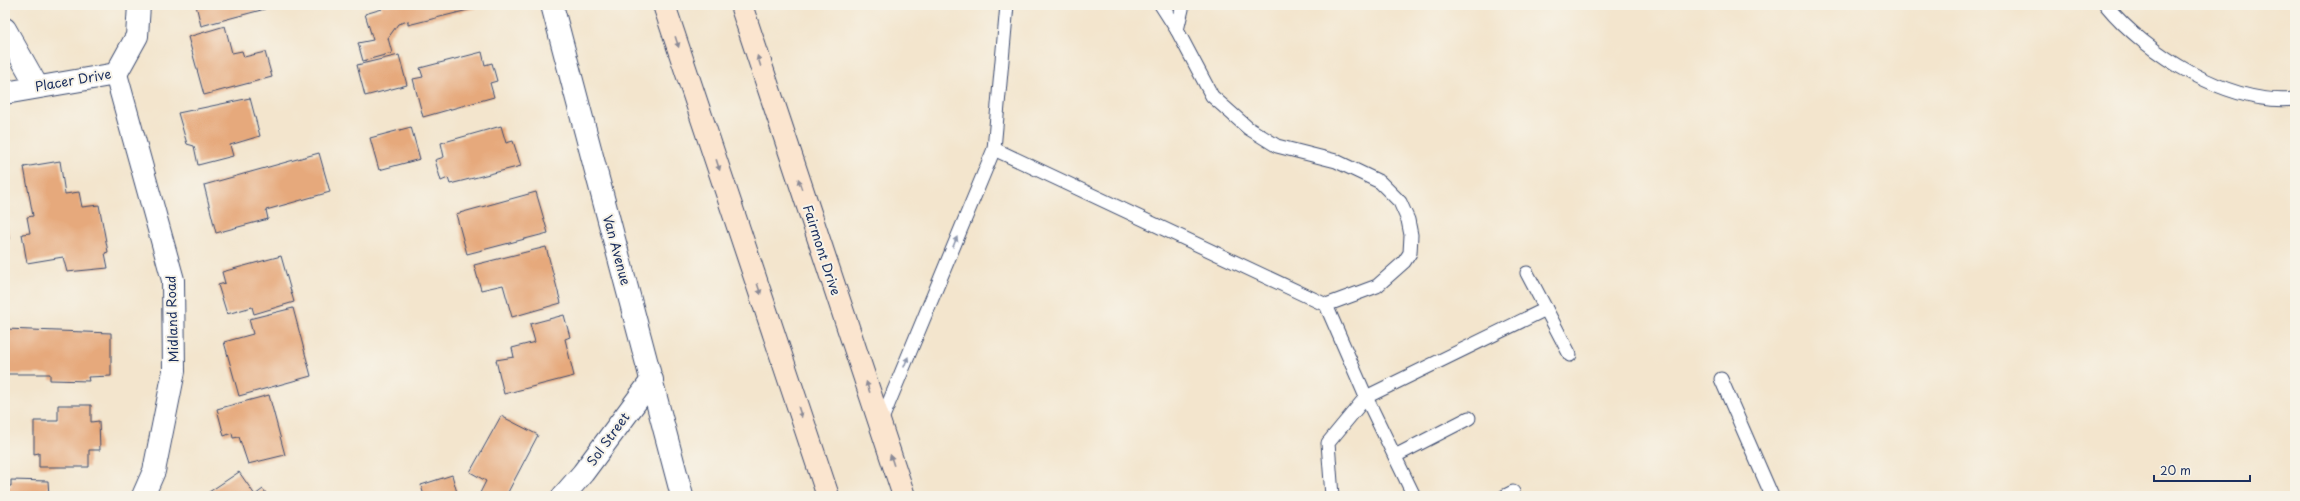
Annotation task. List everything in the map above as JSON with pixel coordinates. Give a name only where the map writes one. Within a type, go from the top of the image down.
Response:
[{"type":"main road","points":[[664,5],[828,496]]},
{"type":"main road","name":"Fairmont Drive","points":[[741,5],[904,496]]},
{"type":"street","name":"Placer Drive","points":[[5,92],[116,74],[137,36],[139,5]]},
{"type":"street","name":"Van Avenue","points":[[552,5],[682,496]]},
{"type":"street","points":[[5,29],[37,86]]},
{"type":"street","name":"Midland Road","points":[[116,74],[173,280],[174,372],[154,471],[143,496]]},
{"type":"street","name":"Sol Street","points":[[564,496],[583,473],[652,380]]},
{"type":"lane","points":[[880,424],[994,149],[1007,5]]},
{"type":"lane","points":[[1161,5],[1177,30],[1212,96],[1248,128],[1277,146],[1336,161],[1380,182],[1400,202],[1408,220],[1411,235],[1410,253],[1404,262],[1377,286],[1326,305]]},
{"type":"lane","points":[[1177,30],[1182,5]]},
{"type":"lane","points":[[2106,5],[2118,20],[2167,60],[2222,88],[2281,101],[2295,99]]},
{"type":"lane","points":[[994,149],[1326,305],[1366,396],[1414,496]]},
{"type":"lane","points":[[1528,273],[1570,355]]},
{"type":"lane","points":[[1332,496],[1328,443],[1366,396],[1546,309]]},
{"type":"lane","points":[[1721,380],[1772,496]]},
{"type":"lane","points":[[1395,456],[1469,418]]},
{"type":"building","points":[[196,5],[264,5],[265,9],[201,26]]},
{"type":"building","points":[[380,5],[475,5],[476,8],[408,25],[408,21],[398,24],[388,38],[392,53],[363,61],[358,43],[373,40],[365,14],[382,9]]},
{"type":"building","points":[[225,26],[232,53],[242,51],[244,57],[265,52],[272,77],[204,95],[188,37]]},
{"type":"building","points":[[482,52],[485,65],[492,63],[497,81],[490,83],[494,97],[423,117],[413,79],[423,77],[420,68]]},
{"type":"building","points":[[399,55],[407,85],[365,96],[357,65]]},
{"type":"building","points":[[250,98],[260,136],[230,145],[233,156],[198,165],[194,146],[187,144],[178,113]]},
{"type":"building","points":[[501,126],[506,143],[513,141],[521,166],[450,184],[448,178],[441,181],[435,160],[444,157],[441,143]]},
{"type":"building","points":[[411,127],[420,159],[379,170],[370,138]]},
{"type":"building","points":[[319,153],[330,192],[266,210],[268,219],[216,233],[204,185]]},
{"type":"building","points":[[60,161],[65,194],[79,192],[82,207],[99,205],[108,252],[105,253],[108,268],[67,272],[63,257],[27,263],[22,234],[30,233],[27,217],[33,216],[24,167]]},
{"type":"building","points":[[536,192],[548,233],[467,254],[456,214]]},
{"type":"building","points":[[5,207],[9,239],[5,240]]},
{"type":"building","points":[[546,247],[561,303],[512,317],[503,285],[481,290],[474,265]]},
{"type":"building","points":[[281,256],[294,302],[254,314],[252,307],[227,314],[218,285],[225,283],[222,272]]},
{"type":"building","points":[[293,308],[311,376],[239,396],[224,342],[253,334],[249,319]]},
{"type":"building","points":[[564,315],[570,337],[565,339],[574,376],[504,394],[496,360],[514,357],[512,348],[535,342],[530,324]]},
{"type":"building","points":[[5,329],[111,333],[111,376],[88,377],[89,381],[50,380],[50,374],[5,374]]},
{"type":"building","points":[[269,395],[285,455],[248,464],[239,437],[233,438],[232,433],[224,436],[217,409]]},
{"type":"building","points":[[58,405],[91,405],[91,422],[99,421],[100,450],[89,450],[89,467],[39,467],[39,453],[34,454],[34,421],[58,421]]},
{"type":"building","points":[[501,416],[538,435],[506,496],[487,496],[480,493],[486,481],[470,472]]},
{"type":"building","points":[[239,472],[255,495],[263,489],[268,496],[203,496]]},
{"type":"building","points":[[452,475],[458,496],[424,496],[421,485]]},
{"type":"building","points":[[11,480],[48,481],[49,496],[5,496],[5,486],[11,486]]}]
